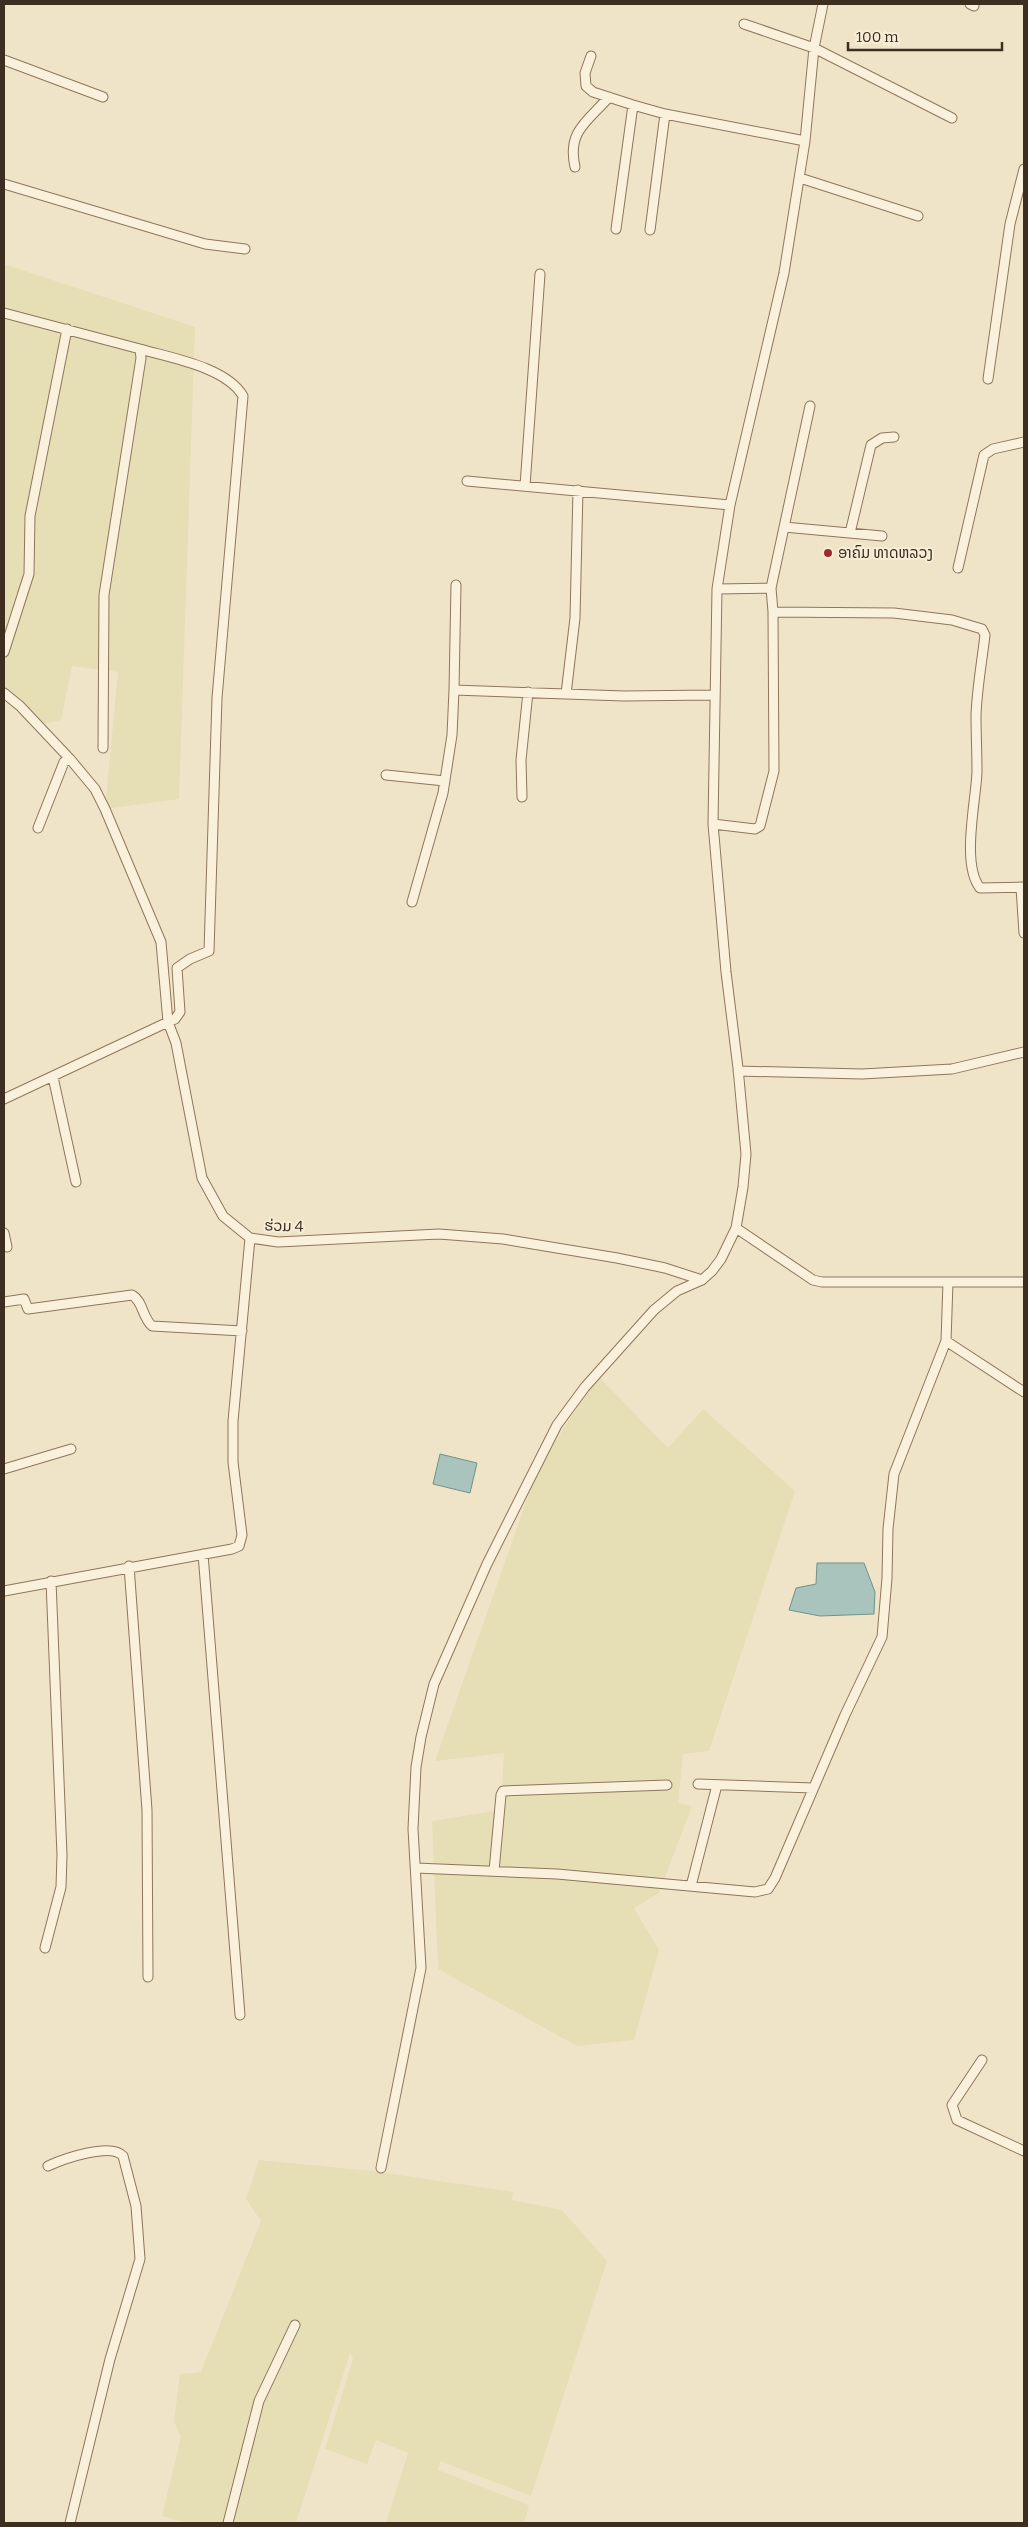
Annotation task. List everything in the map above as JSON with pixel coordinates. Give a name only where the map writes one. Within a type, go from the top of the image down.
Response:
[{"type":"street","points":[[381,2168],[421,1968],[414,1829],[416,1767],[420,1737],[434,1684],[487,1564],[557,1425],[610,1357],[654,1310],[677,1291],[702,1280],[721,1259],[736,1228],[746,1154],[726,972],[713,824],[717,589],[730,504],[778,307],[800,178],[814,48],[823,4]]},
{"type":"street","points":[[744,24],[814,48],[952,118]]},
{"type":"street","points":[[591,56],[585,73],[586,86],[593,92],[665,114],[805,141]]},
{"type":"street","points":[[4,60],[103,97]]},
{"type":"street","points":[[575,167],[572,146],[574,136],[609,97]]},
{"type":"street","points":[[616,229],[633,105]]},
{"type":"street","points":[[650,230],[665,114]]},
{"type":"street","points":[[988,379],[1010,224],[1024,169]]},
{"type":"street","points":[[800,178],[918,216]]},
{"type":"street","points":[[4,184],[205,244],[245,249]]},
{"type":"street","points":[[525,486],[540,274]]},
{"type":"street","points":[[4,314],[140,349],[223,376],[238,388],[243,396],[217,698],[209,951],[190,959],[164,974]]},
{"type":"street","points":[[4,652],[29,574],[30,516],[67,329]]},
{"type":"street","points":[[103,748],[104,596],[141,358],[140,349]]},
{"type":"street","points":[[713,824],[755,829],[760,826],[774,771],[773,612],[771,588],[810,406]]},
{"type":"street","points":[[850,533],[871,445],[882,438],[894,437]]},
{"type":"street","points":[[958,568],[984,455],[993,449],[1024,442]]},
{"type":"street","points":[[467,480],[730,504]]},
{"type":"street","points":[[566,694],[575,618],[578,490]]},
{"type":"street","points":[[784,527],[882,536]]},
{"type":"street","points":[[412,902],[445,782],[452,735],[456,585]]},
{"type":"street","points":[[717,589],[771,588]]},
{"type":"street","points":[[773,612],[894,613],[952,620],[982,629],[985,635],[976,714],[977,774],[971,824],[972,866],[975,881],[980,888],[1022,888],[1024,933]]},
{"type":"street","points":[[454,690],[566,694],[714,695]]},
{"type":"street","points":[[522,797],[521,760],[528,692]]},
{"type":"street","name":"ຮ່ວມ 4","points":[[4,693],[20,706],[70,759],[95,789],[120,843],[161,942],[168,1022],[176,1042],[202,1178],[224,1216],[250,1238],[278,1242],[439,1234],[503,1239],[617,1258],[665,1268],[702,1280]]},
{"type":"street","points":[[38,828],[64,762],[70,759]]},
{"type":"street","points":[[386,775],[445,782]]},
{"type":"street","points":[[4,1099],[175,1019],[180,1012],[177,968]]},
{"type":"street","points":[[738,1071],[862,1074],[952,1069],[1024,1052]]},
{"type":"street","points":[[53,1077],[76,1182]]},
{"type":"street","points":[[736,1228],[813,1280],[822,1282],[1024,1282]]},
{"type":"street","points":[[4,1233],[7,1247]]},
{"type":"street","points":[[4,1590],[232,1549],[239,1546],[242,1535],[233,1462],[233,1421],[250,1238]]},
{"type":"street","points":[[416,1868],[557,1874],[755,1892],[768,1889],[775,1878],[813,1788],[882,1637],[887,1578],[888,1529],[894,1474],[946,1341],[948,1282]]},
{"type":"street","points":[[4,1302],[24,1299],[28,1309],[132,1295],[138,1298],[147,1322],[152,1326],[242,1331]]},
{"type":"street","points":[[946,1341],[1024,1392]]},
{"type":"street","points":[[4,1469],[71,1449]]},
{"type":"street","points":[[203,1554],[240,2015]]},
{"type":"street","points":[[129,1566],[147,1810],[148,1977]]},
{"type":"street","points":[[45,1948],[61,1887],[62,1855],[51,1581]]},
{"type":"street","points":[[698,1784],[813,1788]]},
{"type":"street","points":[[494,1872],[501,1795],[503,1791],[667,1785]]},
{"type":"street","points":[[691,1886],[717,1785]]},
{"type":"street","points":[[982,2060],[952,2105],[957,2120],[1024,2151]]},
{"type":"street","points":[[48,2166],[68,2157],[113,2150],[120,2152],[123,2156],[136,2206],[140,2259],[110,2359],[70,2523]]},
{"type":"street","points":[[228,2523],[259,2401],[295,2325]]},
{"type":"shaded area","points":[[4,264],[195,327],[179,799],[105,809],[118,672],[72,666],[61,720],[39,725],[4,697]]},
{"type":"shaded area","points":[[598,1376],[668,1448],[703,1409],[795,1491],[709,1751],[683,1754],[678,1803],[692,1806],[659,1893],[634,1908],[659,1950],[634,2040],[577,2046],[438,1969],[432,1821],[501,1810],[504,1753],[435,1761],[538,1468]]},
{"type":"shaded area","points":[[259,2160],[372,2171],[513,2192],[512,2200],[562,2210],[607,2261],[531,2496],[440,2461],[438,2470],[529,2505],[524,2523],[386,2523],[408,2453],[376,2440],[367,2464],[325,2449],[353,2359],[350,2353],[296,2523],[188,2523],[162,2516],[181,2437],[174,2422],[180,2374],[201,2372],[261,2221],[246,2199]]},
{"type":"water","points":[[440,1454],[477,1463],[470,1493],[433,1484]]},
{"type":"water","points":[[817,1563],[864,1563],[875,1592],[874,1614],[820,1616],[789,1610],[796,1588],[816,1584]]},
{"type":"place","name":"ອາຄົມ ທາດຫລວງ","points":[[828,553]]}]
